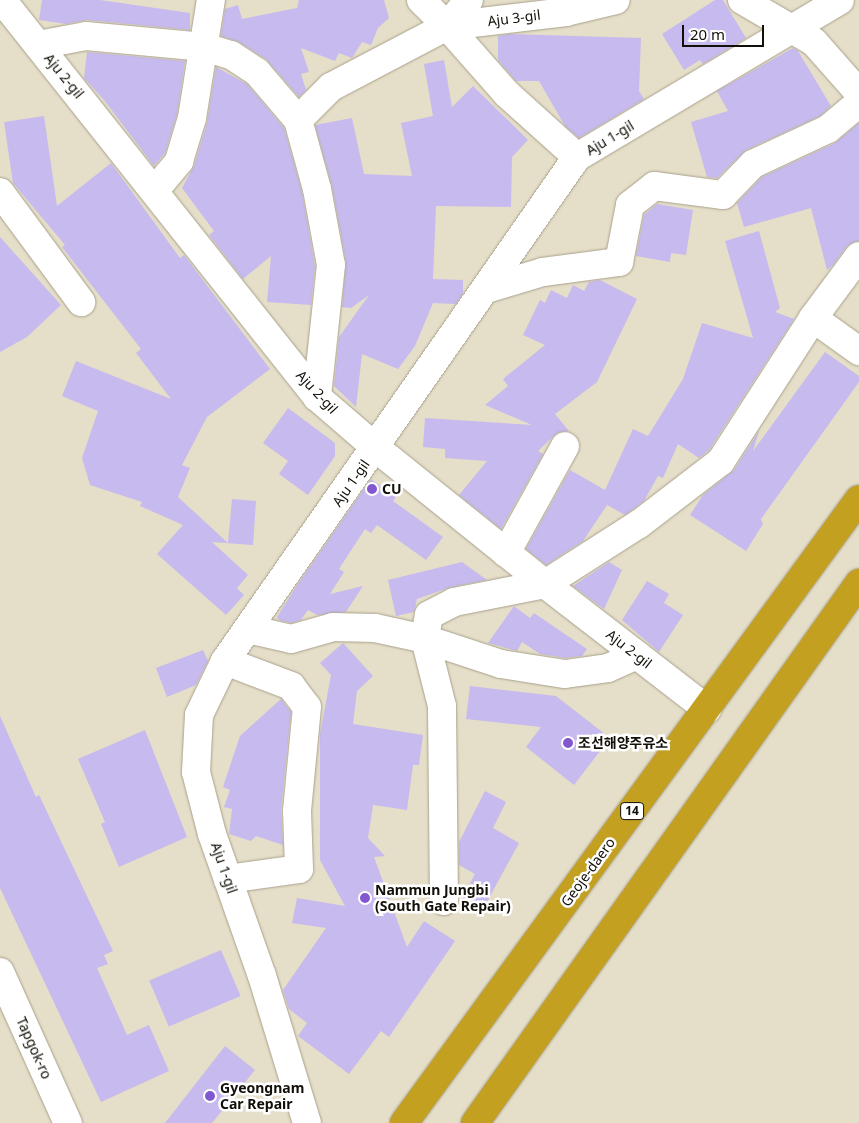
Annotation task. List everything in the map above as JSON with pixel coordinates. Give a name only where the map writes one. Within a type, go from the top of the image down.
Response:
[{"type":"highway","name":"Geoje-daero","points":[[404,1123],[859,499]]},
{"type":"highway","points":[[475,1123],[859,583]]},
{"type":"street","name":"Aju 2-gil","points":[[2,0],[155,190],[317,397],[376,448],[545,584],[707,709]]},
{"type":"street","points":[[155,190],[179,161],[192,118],[211,0]]},
{"type":"street","points":[[421,0],[447,26],[507,94],[577,157]]},
{"type":"street","points":[[298,120],[331,87],[447,26],[469,0]]},
{"type":"street","name":"Aju 3-gil","points":[[447,26],[566,12],[616,0]]},
{"type":"street","points":[[742,0],[792,31],[814,42],[859,93]]},
{"type":"street","name":"Aju 1-gil","points":[[307,1123],[228,879],[196,772],[199,715],[226,661],[577,157],[792,31],[839,0]]},
{"type":"street","points":[[38,45],[86,36],[204,47],[232,55],[257,72],[298,120],[316,188],[331,265],[317,397]]},
{"type":"street","points":[[486,289],[542,272],[619,262],[630,205],[654,186],[723,195],[753,164],[828,129],[859,103]]},
{"type":"street","points":[[0,192],[81,302]]},
{"type":"street","points":[[444,901],[442,706],[425,639],[429,615],[454,602],[545,584],[639,524],[721,461],[813,318],[859,256]]},
{"type":"street","points":[[813,318],[859,351]]},
{"type":"street","points":[[506,552],[565,446]]},
{"type":"street","points":[[248,629],[291,639],[333,627],[375,628],[425,639],[501,664],[565,674],[608,668],[637,655]]},
{"type":"street","points":[[226,661],[291,686],[307,707],[297,811],[300,869],[228,879]]},
{"type":"street","name":"Tapgok-ro","points":[[0,972],[68,1123]]},
{"type":"building","points":[[42,0],[100,0],[190,13],[190,30],[87,20],[66,24],[39,20]]},
{"type":"building","points":[[299,0],[384,0],[389,18],[378,28],[371,45],[362,42],[352,58],[339,53],[335,61],[301,48],[309,72],[301,74],[306,90],[299,97],[266,59],[239,42],[221,36],[225,9],[238,5],[242,19],[297,8]]},
{"type":"building","points":[[715,0],[723,0],[746,38],[703,64],[700,60],[684,70],[662,34]]},
{"type":"building","points":[[509,34],[641,38],[639,91],[644,99],[579,138],[565,126],[539,81],[516,81],[498,60],[498,36]]},
{"type":"building","points":[[793,48],[798,51],[831,106],[820,116],[746,150],[717,178],[707,177],[691,122],[728,111],[717,91]]},
{"type":"building","points":[[87,52],[185,61],[177,114],[165,153],[154,166],[104,100],[84,78]]},
{"type":"building","points":[[444,60],[452,107],[473,86],[528,140],[512,157],[511,207],[436,206],[433,279],[463,280],[463,293],[456,304],[433,303],[415,346],[398,369],[362,354],[356,407],[334,386],[339,337],[369,295],[351,308],[342,307],[346,262],[332,186],[315,125],[352,118],[364,174],[412,176],[401,123],[433,116],[424,64]]},
{"type":"building","points":[[216,67],[247,84],[284,128],[302,192],[315,266],[311,305],[267,302],[271,256],[243,279],[209,235],[214,231],[182,188],[194,166],[207,123]]},
{"type":"building","points":[[44,116],[57,206],[111,163],[180,258],[184,255],[270,369],[207,417],[182,465],[190,468],[178,497],[228,543],[232,499],[256,501],[253,545],[212,542],[248,575],[237,588],[244,595],[226,615],[157,554],[183,525],[140,506],[142,502],[90,485],[82,458],[98,411],[62,396],[76,361],[171,399],[136,353],[141,349],[62,247],[65,245],[13,183],[4,122]]},
{"type":"building","points":[[859,123],[859,241],[847,246],[833,265],[827,270],[811,208],[744,227],[737,203],[762,177],[835,143]]},
{"type":"building","points":[[657,204],[693,210],[686,255],[671,253],[670,262],[636,256],[644,215]]},
{"type":"building","points":[[759,231],[780,308],[775,312],[794,319],[709,450],[699,458],[678,444],[663,478],[658,476],[644,501],[625,515],[607,505],[583,541],[546,565],[526,549],[570,470],[605,490],[633,429],[648,436],[683,379],[702,323],[753,338],[725,241]]},
{"type":"building","points":[[0,237],[61,305],[27,337],[0,352]]},
{"type":"building","points":[[600,280],[637,299],[597,382],[555,414],[569,431],[557,433],[538,451],[543,454],[501,529],[459,495],[487,461],[445,458],[445,449],[423,447],[425,418],[532,425],[485,405],[508,386],[503,379],[545,345],[523,335],[540,300],[545,303],[551,290],[567,298],[573,285],[584,291],[589,282]]},
{"type":"building","points":[[825,352],[859,376],[859,382],[761,519],[763,524],[746,551],[690,515],[703,495],[734,470],[759,431],[753,451]]},
{"type":"building","points":[[288,408],[335,443],[335,456],[308,495],[279,474],[288,461],[263,443]]},
{"type":"building","points":[[371,479],[396,497],[393,501],[443,537],[426,560],[377,525],[371,533],[365,529],[339,569],[344,572],[330,594],[363,586],[346,612],[317,615],[308,610],[301,620],[291,623],[279,620],[277,617],[298,584]]},
{"type":"building","points":[[462,562],[487,580],[451,587],[417,599],[414,612],[396,616],[388,580]]},
{"type":"building","points":[[609,562],[622,570],[604,609],[573,586]]},
{"type":"building","points":[[647,581],[669,594],[664,603],[683,615],[659,652],[622,620]]},
{"type":"building","points":[[514,606],[530,618],[534,613],[587,649],[582,656],[565,658],[540,654],[522,642],[517,651],[488,643]]},
{"type":"building","points":[[343,643],[373,676],[357,691],[353,724],[423,735],[419,765],[413,765],[407,810],[373,805],[368,838],[385,856],[374,857],[407,947],[424,921],[455,941],[389,1037],[381,1031],[349,1074],[298,1036],[307,1023],[289,1009],[283,990],[326,928],[292,923],[297,898],[345,906],[320,860],[320,734],[331,675],[320,663]]},
{"type":"building","points":[[203,650],[208,661],[196,685],[167,697],[156,668]]},
{"type":"building","points":[[470,686],[556,696],[610,738],[574,785],[526,747],[541,727],[466,719]]},
{"type":"building","points":[[281,699],[291,712],[281,810],[283,845],[256,836],[251,841],[229,834],[232,809],[224,807],[230,790],[223,787],[240,736]]},
{"type":"building","points":[[0,716],[36,797],[39,795],[113,951],[104,955],[108,964],[97,968],[127,1035],[149,1025],[169,1071],[101,1102],[0,888]]},
{"type":"building","points":[[145,730],[187,837],[119,867],[101,824],[105,822],[78,759]]},
{"type":"building","points":[[485,791],[506,802],[493,828],[519,843],[481,913],[460,902],[475,874],[459,865],[459,842]]},
{"type":"building","points":[[221,950],[241,996],[169,1027],[149,980]]},
{"type":"building","name":"Gyeongnam Car Repair","points":[[225,1046],[255,1070],[212,1123],[165,1123]]},
{"type":"place","name":"CU","points":[[372,489]]},
{"type":"place","name":"조선해양주유소","points":[[568,743]]},
{"type":"place","name":"Nammun Jungbi (South Gate Repair)","points":[[365,898]]},
{"type":"place","name":"Gyeongnam Car Repair","points":[[210,1096]]}]
